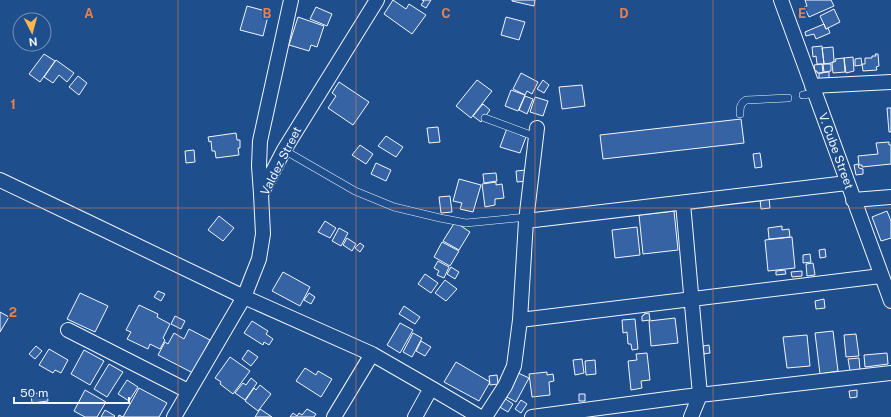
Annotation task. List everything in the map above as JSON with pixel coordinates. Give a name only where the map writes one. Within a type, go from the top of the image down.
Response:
[{"type":"street","points":[[261,194],[258,166],[260,140],[291,0]]},
{"type":"street","name":"Valdez Street","points":[[174,417],[188,391],[216,348],[244,297],[259,259],[263,234],[261,194],[284,150],[377,0]]},
{"type":"street","name":"V. Cube Street","points":[[781,0],[810,92],[854,200],[891,301]]},
{"type":"street","points":[[810,92],[891,82]]},
{"type":"street","points":[[485,417],[506,386],[514,366],[520,320],[527,219],[537,133]]},
{"type":"street","points":[[0,180],[244,297],[372,354],[480,417]]},
{"type":"street","points":[[527,219],[683,203],[847,183]]},
{"type":"street","points":[[854,200],[891,197]]},
{"type":"street","points":[[683,203],[700,395],[691,417]]},
{"type":"street","points":[[520,320],[881,276]]},
{"type":"street","points":[[68,330],[188,391]]},
{"type":"street","points":[[334,417],[372,354]]},
{"type":"street","points":[[532,417],[700,395],[891,373]]},
{"type":"street","points":[[415,417],[431,388]]},
{"type":"lane","points":[[740,114],[740,106],[746,100],[788,98]]},
{"type":"lane","points":[[485,118],[537,133]]},
{"type":"lane","points":[[284,150],[355,191],[394,207],[466,223],[527,219]]},
{"type":"building","points":[[393,0],[406,9],[409,4],[426,15],[412,34],[384,14]]},
{"type":"building","points":[[422,0],[431,0],[426,8],[421,5],[424,1]]},
{"type":"building","points":[[512,0],[535,0],[534,6]]},
{"type":"building","points":[[805,0],[831,0],[834,6],[809,17],[804,7],[807,6]]},
{"type":"building","points":[[247,6],[269,12],[263,36],[240,30]]},
{"type":"building","points":[[316,7],[332,14],[327,26],[310,19]]},
{"type":"building","points":[[834,9],[840,22],[826,29],[820,16]]},
{"type":"building","points":[[298,17],[324,26],[317,47],[311,45],[309,51],[289,45]]},
{"type":"building","points":[[506,17],[525,22],[519,40],[501,35]]},
{"type":"building","points":[[824,24],[830,33],[816,39],[814,34],[806,36],[805,32]]},
{"type":"building","points":[[822,46],[824,64],[817,64],[816,56],[813,57],[812,47]]},
{"type":"building","points":[[833,47],[834,61],[824,64],[822,48]]},
{"type":"building","points":[[44,54],[55,61],[40,82],[29,74]]},
{"type":"building","points":[[875,54],[878,54],[879,66],[876,67],[877,70],[863,71],[862,64],[865,64],[865,58],[872,58],[872,56],[876,56]]},
{"type":"building","points":[[853,57],[854,71],[846,73],[844,58]]},
{"type":"building","points":[[844,58],[845,72],[833,73],[832,63],[836,61],[835,59]]},
{"type":"building","points":[[861,58],[862,65],[855,66],[855,59]]},
{"type":"building","points":[[56,60],[74,73],[67,82],[59,75],[53,83],[44,77]]},
{"type":"building","points":[[822,64],[823,73],[817,73],[814,65]]},
{"type":"building","points":[[823,64],[831,64],[831,71],[824,72]]},
{"type":"building","points":[[829,72],[829,78],[819,79],[819,73]]},
{"type":"building","points":[[521,73],[538,82],[532,94],[527,91],[525,95],[513,89]]},
{"type":"building","points":[[78,76],[87,83],[79,95],[69,87]]},
{"type":"building","points":[[477,80],[492,91],[471,118],[456,106]]},
{"type":"building","points":[[543,80],[549,85],[544,93],[537,89]]},
{"type":"building","points":[[339,82],[369,102],[353,125],[328,108],[336,96],[332,93]]},
{"type":"building","points":[[582,85],[585,106],[562,109],[559,87]]},
{"type":"building","points":[[511,90],[525,95],[518,111],[505,106]]},
{"type":"building","points":[[525,96],[533,99],[527,114],[519,110]]},
{"type":"building","points":[[535,97],[548,101],[543,116],[530,112]]},
{"type":"building","points":[[483,104],[490,110],[481,122],[473,116]]},
{"type":"building","points":[[887,108],[891,108],[891,132],[889,132]]},
{"type":"building","points":[[741,119],[744,143],[603,159],[600,135]]},
{"type":"building","points":[[438,127],[440,142],[429,143],[427,128]]},
{"type":"building","points":[[507,128],[521,133],[520,135],[526,137],[520,153],[500,147]]},
{"type":"building","points":[[236,133],[237,140],[240,140],[240,148],[238,148],[239,155],[216,158],[215,151],[212,151],[211,141],[209,142],[208,137]]},
{"type":"building","points":[[386,136],[403,147],[396,157],[378,146]]},
{"type":"building","points":[[889,142],[889,145],[891,145],[891,164],[862,167],[862,165],[859,165],[858,156],[878,154],[876,143]]},
{"type":"building","points":[[360,145],[373,154],[366,164],[352,155]]},
{"type":"building","points":[[194,150],[195,162],[186,163],[185,151]]},
{"type":"building","points":[[760,153],[762,167],[755,168],[753,154]]},
{"type":"building","points":[[376,163],[391,170],[386,181],[371,174]]},
{"type":"building","points":[[858,164],[859,168],[863,169],[863,174],[856,175],[854,165]]},
{"type":"building","points":[[526,170],[527,181],[517,182],[516,171]]},
{"type":"building","points":[[496,173],[497,181],[484,183],[483,174]]},
{"type":"building","points":[[459,179],[481,185],[473,212],[460,209],[462,203],[453,201]]},
{"type":"building","points":[[496,182],[496,185],[502,184],[504,198],[495,199],[495,205],[485,207],[482,184]]},
{"type":"building","points":[[450,196],[452,212],[441,213],[439,197]]},
{"type":"building","points":[[769,198],[770,208],[761,209],[760,199]]},
{"type":"building","points":[[674,211],[678,250],[643,254],[639,215]]},
{"type":"building","points":[[887,211],[891,221],[891,238],[881,241],[872,217]]},
{"type":"building","points":[[219,216],[234,228],[223,241],[208,230]]},
{"type":"building","points":[[325,221],[336,228],[330,238],[318,232]]},
{"type":"building","points":[[455,222],[470,232],[459,250],[443,241]]},
{"type":"building","points":[[782,226],[782,230],[789,229],[790,237],[769,239],[768,228]]},
{"type":"building","points":[[637,227],[640,255],[615,258],[612,230]]},
{"type":"building","points":[[339,228],[348,233],[341,246],[332,241]]},
{"type":"building","points":[[792,237],[795,268],[768,271],[765,240]]},
{"type":"building","points":[[347,238],[356,244],[352,251],[343,245]]},
{"type":"building","points":[[442,242],[459,251],[450,266],[434,257]]},
{"type":"building","points":[[360,243],[364,246],[360,252],[355,248]]},
{"type":"building","points":[[825,249],[826,257],[820,258],[819,250]]},
{"type":"building","points":[[810,254],[811,262],[803,263],[803,255]]},
{"type":"building","points":[[438,261],[449,267],[444,278],[437,275],[439,271],[434,268]]},
{"type":"building","points":[[813,263],[815,275],[807,276],[806,264]]},
{"type":"building","points":[[451,267],[459,272],[455,279],[447,274]]},
{"type":"building","points":[[785,270],[786,274],[776,275],[776,271]]},
{"type":"building","points":[[802,271],[802,276],[792,277],[791,272]]},
{"type":"building","points":[[283,272],[310,287],[300,306],[272,291]]},
{"type":"building","points":[[425,274],[438,283],[431,293],[418,284]]},
{"type":"building","points":[[445,280],[457,289],[446,301],[435,293]]},
{"type":"building","points":[[158,291],[165,294],[161,301],[154,297]]},
{"type":"building","points":[[80,293],[108,306],[95,332],[67,319]]},
{"type":"building","points":[[309,293],[315,297],[311,304],[304,300]]},
{"type":"building","points":[[824,299],[825,308],[816,309],[815,301]]},
{"type":"building","points":[[139,305],[158,314],[157,317],[170,324],[163,338],[165,340],[160,349],[150,344],[148,349],[127,339],[131,332],[126,330]]},
{"type":"building","points":[[404,306],[420,317],[415,324],[399,314]]},
{"type":"building","points":[[0,312],[9,317],[0,332]]},
{"type":"building","points":[[649,313],[650,320],[642,321],[642,316]]},
{"type":"building","points":[[175,316],[185,321],[181,329],[171,324]]},
{"type":"building","points":[[675,318],[678,343],[651,346],[649,321]]},
{"type":"building","points":[[635,319],[638,349],[632,350],[631,344],[628,344],[627,332],[623,333],[622,320]]},
{"type":"building","points":[[252,321],[268,331],[266,334],[273,339],[269,345],[264,342],[263,345],[244,333]]},
{"type":"building","points":[[400,323],[413,330],[400,353],[387,345]]},
{"type":"building","points":[[189,329],[210,340],[193,373],[158,355],[165,342],[168,344],[174,333],[184,339]]},
{"type":"building","points":[[833,331],[838,371],[820,374],[815,333]]},
{"type":"building","points":[[413,333],[422,338],[412,357],[403,352]]},
{"type":"building","points":[[856,334],[859,356],[846,357],[844,335]]},
{"type":"building","points":[[807,335],[810,366],[787,368],[783,337]]},
{"type":"building","points":[[421,341],[431,347],[425,356],[416,351]]},
{"type":"building","points":[[709,345],[710,353],[704,354],[703,346]]},
{"type":"building","points":[[36,346],[42,351],[35,359],[29,354]]},
{"type":"building","points":[[49,349],[68,360],[61,373],[55,370],[53,373],[39,365]]},
{"type":"building","points":[[84,350],[104,361],[90,385],[71,374]]},
{"type":"building","points":[[248,350],[258,357],[251,366],[242,359]]},
{"type":"building","points":[[647,353],[650,380],[641,381],[642,388],[631,390],[628,361],[637,360],[636,354]]},
{"type":"building","points":[[887,353],[888,364],[865,367],[864,355]]},
{"type":"building","points":[[230,357],[250,371],[233,394],[215,378]]},
{"type":"building","points":[[859,358],[860,370],[850,371],[848,359]]},
{"type":"building","points":[[582,359],[584,373],[575,375],[573,360]]},
{"type":"building","points":[[595,360],[596,374],[586,375],[585,361]]},
{"type":"building","points":[[456,362],[490,382],[479,401],[444,382]]},
{"type":"building","points":[[109,364],[123,372],[107,397],[94,389]]},
{"type":"building","points":[[305,368],[316,375],[318,371],[332,379],[321,397],[296,381]]},
{"type":"building","points":[[516,372],[529,378],[516,402],[503,395]]},
{"type":"building","points":[[547,372],[547,375],[553,374],[554,381],[549,382],[550,395],[532,397],[529,374]]},
{"type":"building","points":[[497,375],[498,384],[490,385],[489,376]]},
{"type":"building","points":[[251,378],[257,383],[245,400],[235,393],[243,383],[246,385]]},
{"type":"building","points":[[127,380],[138,387],[129,401],[118,394]]},
{"type":"building","points":[[260,385],[271,394],[258,411],[245,401],[254,388],[256,390]]},
{"type":"building","points":[[139,388],[167,403],[159,417],[123,417]]},
{"type":"building","points":[[85,390],[106,402],[97,417],[85,417],[74,411]]},
{"type":"building","points":[[857,390],[857,397],[850,398],[849,391]]},
{"type":"building","points":[[47,392],[48,401],[32,403],[31,394]]},
{"type":"building","points":[[579,394],[585,394],[585,401],[579,401]]},
{"type":"building","points":[[504,398],[513,404],[508,412],[498,406]]},
{"type":"building","points":[[521,400],[527,404],[521,413],[515,409]]},
{"type":"building","points":[[260,409],[272,417],[255,417]]},
{"type":"building","points":[[307,409],[316,414],[314,417],[290,417],[293,413],[297,416],[299,413],[302,415]]},
{"type":"building","points":[[105,410],[115,416],[101,417]]}]
